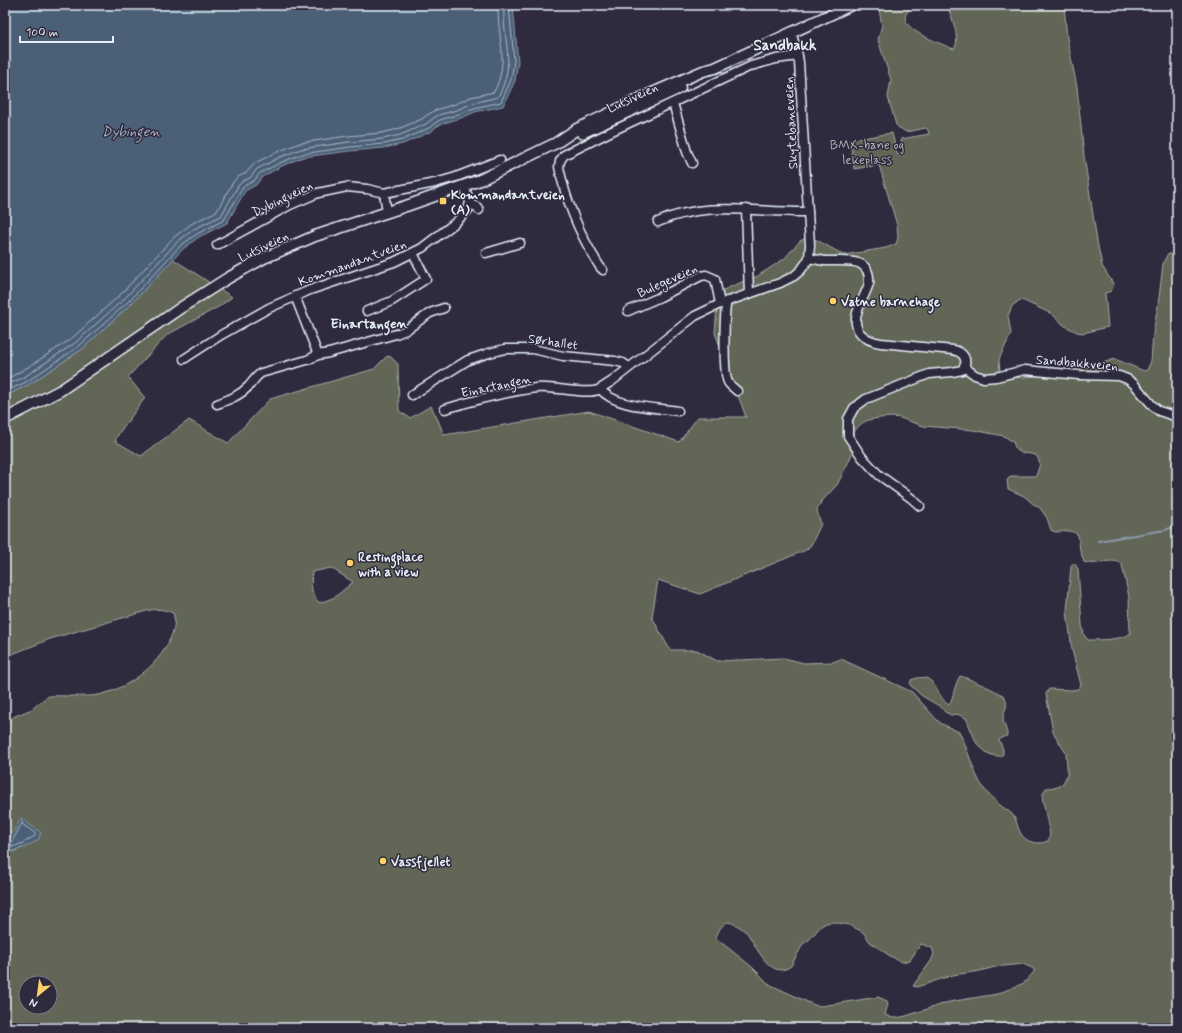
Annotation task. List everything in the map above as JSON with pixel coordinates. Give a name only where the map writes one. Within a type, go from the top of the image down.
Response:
[{"type":"main road","name":"Lutsiveien","points":[[5,419],[62,390],[182,307],[247,267],[315,236],[480,180],[556,142],[597,127],[663,97],[705,76],[715,68],[851,5]]},
{"type":"street","name":"Skytebaneveien","points":[[791,32],[798,56],[810,245],[809,258]]},
{"type":"street","points":[[603,270],[587,245],[574,216],[559,167],[560,161],[564,155],[567,152],[755,65],[776,59],[798,56]]},
{"type":"street","points":[[673,103],[687,152],[692,163]]},
{"type":"street","name":"Dybingveien","points":[[217,245],[290,205],[318,193],[347,187],[367,189],[384,193],[449,179],[500,160]]},
{"type":"street","points":[[464,186],[470,204],[477,207],[479,210]]},
{"type":"street","points":[[384,193],[387,212]]},
{"type":"street","name":"Kommandantveien","points":[[184,359],[269,308],[295,296],[394,262],[413,253],[430,243],[456,224],[468,210],[470,204]]},
{"type":"street","points":[[658,222],[675,215],[729,209],[793,213],[808,212]]},
{"type":"street","points":[[746,209],[749,294]]},
{"type":"street","points":[[486,253],[520,243]]},
{"type":"street","points":[[367,311],[397,298],[426,278],[413,253]]},
{"type":"street","points":[[678,411],[626,403],[607,395],[600,389],[695,316],[789,278],[801,270],[809,258],[825,261],[855,262],[866,268],[869,277],[869,283],[855,321],[858,331],[866,339],[881,343],[956,350],[964,356],[966,361],[962,370],[956,372],[929,374],[866,399],[854,408],[848,419],[848,436],[862,457],[879,475],[920,506]]},
{"type":"street","name":"Bulegeveien","points":[[628,311],[706,275],[715,279],[724,303]]},
{"type":"street","name":"Kommandantveien","points":[[295,296],[318,355]]},
{"type":"street","points":[[724,303],[726,372],[728,383],[736,391]]},
{"type":"street","points":[[217,404],[240,394],[261,373],[318,355],[403,332],[430,313],[444,308]]},
{"type":"street","name":"Sørhallet","points":[[412,395],[468,360],[506,349],[533,349],[563,356],[615,361],[623,363],[629,367]]},
{"type":"street","name":"Sandbakkveien","points":[[964,367],[975,375],[984,378],[996,377],[1025,370],[1073,375],[1119,376],[1134,384],[1159,411],[1177,417]]},
{"type":"street","name":"Einartangen","points":[[445,409],[498,395],[538,388],[592,391],[600,389]]},
{"type":"green space","name":"BMX-bane og lekeplass","points":[[878,5],[915,5],[907,12],[905,19],[909,26],[925,37],[954,49],[956,45],[956,34],[947,5],[1064,5],[1067,38],[1077,87],[1084,156],[1097,241],[1102,266],[1114,285],[1111,291],[1105,293],[1108,327],[1083,333],[1077,332],[1065,326],[1052,314],[1020,300],[1012,306],[1008,316],[1011,334],[999,359],[1000,372],[1002,374],[1012,378],[1036,376],[1054,377],[1078,374],[1083,362],[1102,363],[1115,359],[1144,371],[1147,370],[1151,361],[1153,334],[1163,264],[1167,255],[1175,252],[1177,254],[1177,417],[1172,430],[1177,434],[1177,1028],[5,1028],[5,852],[13,852],[25,847],[5,842],[5,723],[15,716],[32,709],[49,696],[90,696],[101,694],[112,691],[134,680],[161,655],[171,637],[174,617],[173,613],[167,611],[156,609],[150,610],[50,639],[5,657],[5,396],[28,385],[81,350],[131,304],[173,259],[232,297],[220,306],[167,335],[128,377],[145,398],[119,433],[115,441],[141,456],[189,420],[228,443],[270,399],[374,369],[387,356],[391,357],[398,364],[399,411],[410,418],[431,406],[444,435],[589,411],[679,442],[698,417],[746,417],[715,333],[717,305],[721,291],[750,277],[756,277],[784,259],[800,241],[804,239],[813,238],[844,255],[886,248],[896,244],[898,238],[897,225],[879,165],[854,169],[850,140],[892,133],[897,154],[903,156],[901,139],[929,134],[926,128],[906,132],[896,125],[888,97],[891,80],[878,40],[882,25]],"holes":[[[893,417],[923,426],[973,430],[1004,436],[1013,442],[1016,450],[1022,453],[1037,456],[1040,464],[1036,476],[1011,476],[1007,480],[1008,489],[1024,496],[1040,508],[1047,518],[1051,530],[1054,532],[1071,531],[1078,535],[1080,550],[1084,562],[1093,563],[1116,561],[1122,565],[1129,597],[1130,634],[1115,639],[1103,640],[1088,640],[1084,635],[1078,569],[1075,564],[1072,564],[1071,567],[1067,611],[1072,650],[1081,685],[1078,689],[1072,690],[1049,689],[1046,694],[1053,732],[1066,753],[1067,766],[1067,775],[1063,783],[1058,787],[1046,788],[1042,796],[1050,835],[1048,841],[1037,843],[1023,837],[1012,814],[995,801],[984,789],[976,775],[959,732],[937,720],[912,692],[841,659],[833,662],[804,663],[784,658],[717,661],[697,650],[670,650],[652,617],[658,580],[700,594],[806,550],[811,545],[821,524],[817,511],[818,508],[821,502],[837,485],[850,459],[852,453],[849,443],[853,435],[865,421]],[[331,568],[353,582],[335,597],[320,603],[314,597],[311,585],[312,572]],[[728,922],[733,923],[747,933],[759,953],[770,966],[783,970],[791,966],[803,944],[809,940],[821,926],[826,923],[833,922],[849,925],[863,932],[870,942],[890,956],[902,962],[910,960],[921,944],[932,948],[934,954],[931,961],[913,986],[917,987],[953,975],[995,967],[1023,964],[1034,969],[1034,972],[1024,983],[997,994],[949,1002],[906,1016],[893,1018],[885,1015],[888,1004],[887,1001],[878,997],[821,1006],[814,1005],[769,984],[751,966],[716,937],[720,928]]]},
{"type":"green space","points":[[960,676],[984,685],[1005,697],[1006,706],[1003,718],[1007,736],[999,740],[1003,749],[1003,754],[1001,756],[995,756],[987,753],[977,744],[966,718],[957,714],[951,715],[945,712],[941,707],[922,696],[910,685],[911,680],[926,678],[931,681],[944,701],[949,705],[956,683]]},
{"type":"water","name":"Dybingen","points":[[5,5],[513,5],[518,62],[515,81],[503,106],[475,112],[441,124],[432,131],[403,144],[384,148],[303,157],[262,177],[256,185],[245,191],[227,223],[199,237],[183,249],[131,304],[81,350],[28,385],[5,396]]},
{"type":"water","points":[[21,818],[41,833],[38,840],[25,847],[6,853],[5,842],[8,842]]},
{"type":"waterway","points":[[1098,541],[1165,530],[1177,526]]},
{"type":"place","name":"Kommandantveien (A)","points":[[443,201]]},
{"type":"place","name":"Vatne barnehage","points":[[833,301]]},
{"type":"place","name":"Restingplace with a view","points":[[350,563]]},
{"type":"place","name":"Vassfjellet","points":[[383,861]]},
{"type":"district","name":"Sandbakk","points":[[785,45]]},
{"type":"district","name":"Einartangen","points":[[369,323]]}]
